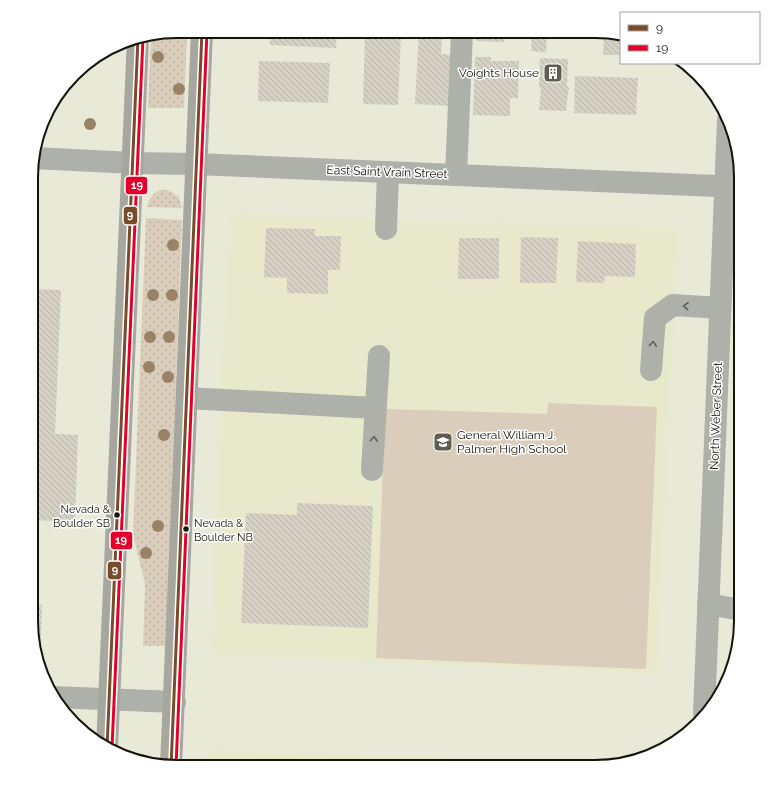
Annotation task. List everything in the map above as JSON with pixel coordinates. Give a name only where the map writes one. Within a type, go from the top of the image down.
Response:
[{"type":"main road","points":[[172,760],[202,38]]},
{"type":"main road","points":[[108,741],[138,44]]},
{"type":"street","points":[[456,175],[462,38]]},
{"type":"street","name":"North Weber Street","points":[[704,706],[720,308],[733,187],[730,145]]},
{"type":"street","name":"East Saint Vrain Street","points":[[39,158],[733,187]]},
{"type":"street","points":[[386,228],[388,172]]},
{"type":"street","points":[[651,370],[655,318],[673,305],[720,308]]},
{"type":"street","points":[[372,470],[379,356]]},
{"type":"street","points":[[187,398],[375,408]]},
{"type":"street","points":[[708,604],[734,609]]},
{"type":"street","points":[[61,697],[175,702]]},
{"type":"shaded area","points":[[187,38],[184,108],[148,108],[151,41]]},
{"type":"shaded area","points":[[163,189],[172,192],[179,197],[182,208],[147,207],[152,196]]},
{"type":"shaded area","name":"General William J. Palmer High School","points":[[229,215],[678,229],[656,673],[211,654]]},
{"type":"shaded area","points":[[146,218],[182,220],[166,646],[143,646],[145,584],[133,535]]},
{"type":"shaded area","points":[[548,403],[657,407],[646,669],[376,658],[385,409],[547,414]]},
{"type":"shaded area","points":[[207,751],[491,760],[206,760]]},
{"type":"building","points":[[270,38],[337,38],[336,48],[270,45]]},
{"type":"building","points":[[365,38],[401,38],[398,105],[363,104]]},
{"type":"building","points":[[419,38],[442,38],[441,54],[453,55],[451,106],[415,104]]},
{"type":"building","points":[[476,38],[504,38],[504,42],[476,41]]},
{"type":"building","points":[[532,38],[547,38],[546,52],[531,51]]},
{"type":"building","points":[[604,38],[620,41],[620,55],[603,55]]},
{"type":"building","points":[[475,57],[491,57],[491,61],[519,61],[518,98],[510,98],[510,116],[473,115]]},
{"type":"building","name":"Voights House","points":[[540,58],[568,59],[567,87],[569,87],[566,111],[539,110],[541,88],[539,86]]},
{"type":"building","points":[[259,61],[330,63],[328,103],[258,101]]},
{"type":"building","points":[[575,76],[638,78],[636,115],[574,113]]},
{"type":"building","points":[[266,228],[315,229],[315,236],[341,236],[340,270],[328,270],[328,294],[287,293],[287,278],[264,277]]},
{"type":"building","points":[[521,237],[558,238],[556,283],[520,283]]},
{"type":"building","points":[[459,238],[499,238],[499,279],[458,279]]},
{"type":"building","points":[[578,241],[636,244],[635,277],[605,276],[604,283],[576,282]]},
{"type":"building","points":[[38,289],[61,290],[55,434],[78,435],[75,522],[38,520]]},
{"type":"building","points":[[297,503],[373,506],[368,628],[241,623],[246,513],[297,515]]},
{"type":"building","points":[[38,605],[42,605],[41,639],[39,639],[38,630]]},
{"type":"transit line","name":"9","points":[[171,760],[202,38]]},
{"type":"transit line","name":"19","points":[[176,760],[207,38]]},
{"type":"transit line","name":"19","points":[[112,743],[143,43]]},
{"type":"transit line","name":"9","points":[[107,741],[138,44]]},
{"type":"place","name":"Voights House","points":[[553,73]]},
{"type":"place","name":"General William J. Palmer High School","points":[[443,442]]},
{"type":"place","name":"Nevada & Boulder SB","points":[[117,515]]},
{"type":"place","name":"Nevada & Boulder NB","points":[[186,529]]}]
